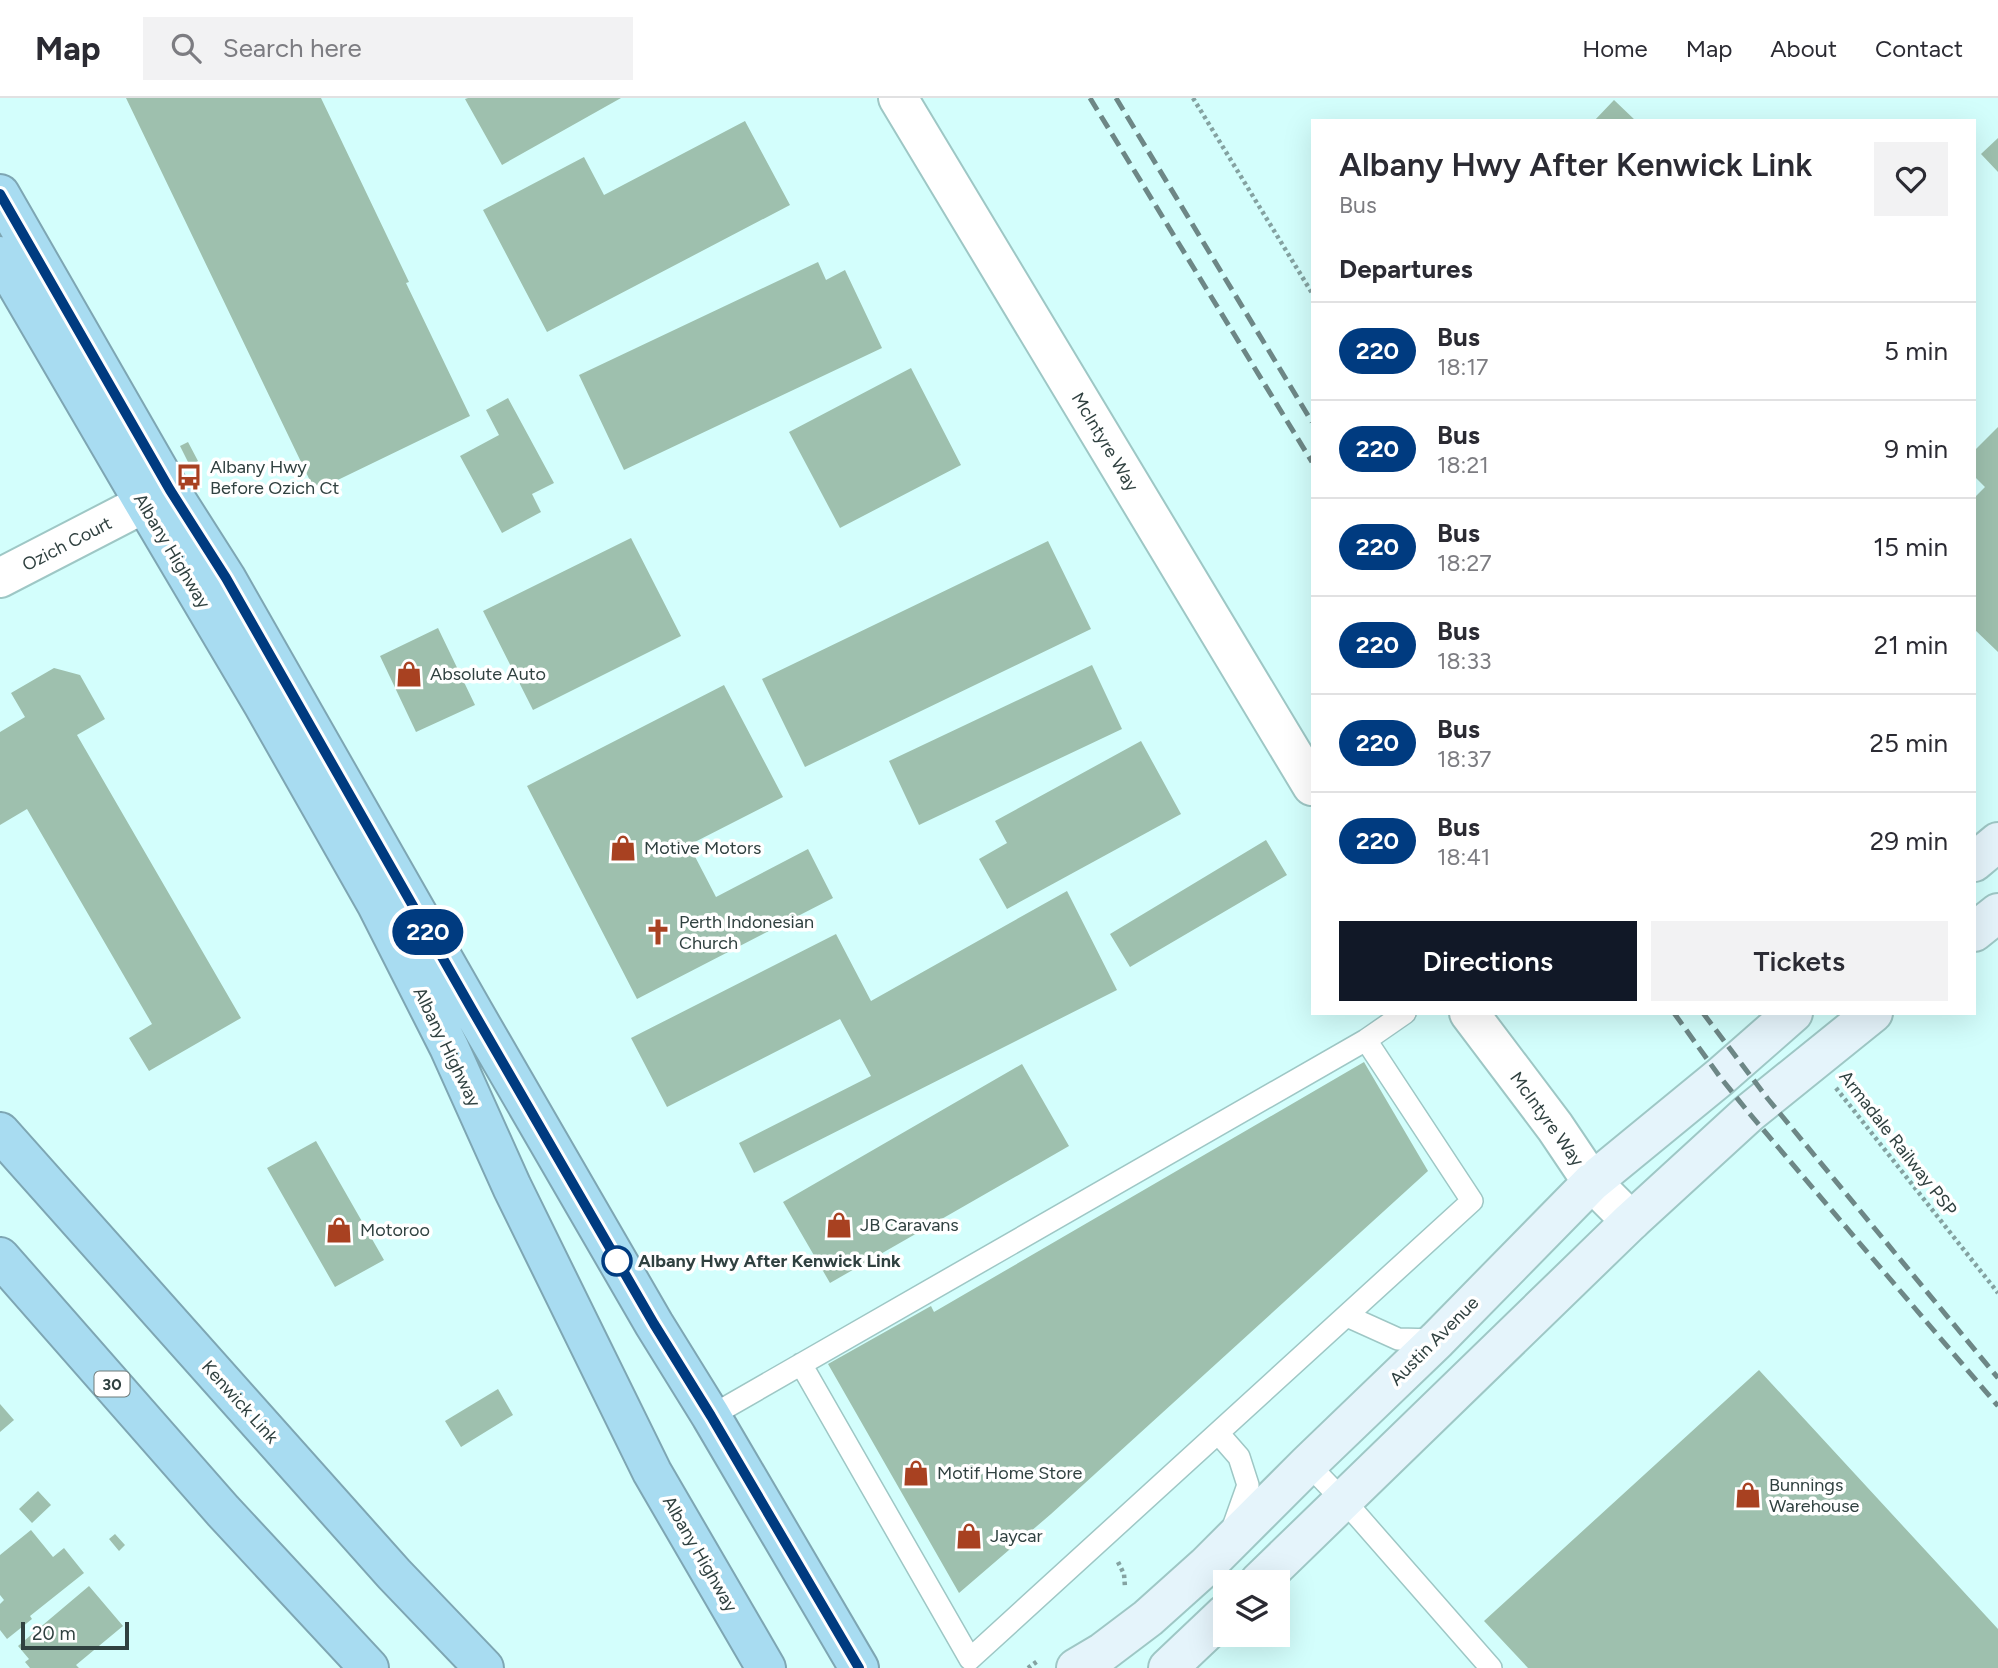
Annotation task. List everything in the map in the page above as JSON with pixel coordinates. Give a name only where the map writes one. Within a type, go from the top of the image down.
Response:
[{"type":"highway","name":"Albany Highway","points":[[0,194],[263,704],[377,905],[449,1046],[512,1188],[652,1472],[766,1668]]},
{"type":"highway","name":"Albany Highway","points":[[0,256],[157,497],[226,578],[654,1324],[859,1668]]},
{"type":"highway","name":"Kenwick Link","points":[[0,1132],[421,1604],[484,1668]]},
{"type":"highway","name":"30","points":[[0,1257],[223,1511],[369,1668]]},
{"type":"main road","points":[[1976,860],[1998,842]]},
{"type":"main road","points":[[1976,930],[1998,913]]},
{"type":"main road","name":"Austin Avenue","points":[[1076,1668],[1148,1618],[1206,1566],[1437,1340],[1592,1182],[1791,1015]]},
{"type":"main road","points":[[1272,1570],[1631,1221],[1749,1113],[1871,1015]]},
{"type":"main road","points":[[1168,1668],[1213,1625]]},
{"type":"street","name":"McIntyre Way","points":[[898,98],[1311,784]]},
{"type":"street","name":"Ozich Court","points":[[0,578],[157,497]]},
{"type":"street","name":"McIntyre Way","points":[[1471,1015],[1555,1127],[1592,1182],[1631,1221]]},
{"type":"lane","points":[[711,1416],[1366,1040],[1402,1015]]},
{"type":"lane","points":[[802,1364],[970,1659],[1472,1201],[1366,1040]]},
{"type":"lane","points":[[1347,1316],[1398,1339],[1437,1340]]},
{"type":"lane","points":[[1206,1566],[1235,1524],[1248,1485],[1239,1457],[1218,1433]]},
{"type":"lane","points":[[1308,1464],[1491,1668]]},
{"type":"path","points":[[1193,98],[1311,291]]},
{"type":"path","name":"Armadale Railway PSP","points":[[1816,1060],[1845,1102],[1998,1293]]},
{"type":"building","points":[[126,98],[321,98],[470,416],[315,491]]},
{"type":"building","points":[[621,98],[502,165],[465,99]]},
{"type":"building","points":[[1614,100],[1634,119],[1596,119]]},
{"type":"building","points":[[745,121],[790,205],[547,332],[483,210],[584,157],[604,195]]},
{"type":"building","points":[[1998,138],[1998,172],[1981,154]]},
{"type":"building","points":[[818,262],[826,280],[845,270],[882,348],[624,470],[579,375]]},
{"type":"building","points":[[911,368],[961,465],[840,528],[789,432]]},
{"type":"building","points":[[508,398],[554,483],[532,494],[541,512],[502,533],[460,456],[499,435],[486,410]]},
{"type":"building","points":[[1998,427],[1998,652],[1976,631],[1976,496],[1985,487],[1976,478],[1976,449]]},
{"type":"building","points":[[188,442],[198,461],[190,466],[180,446]]},
{"type":"building","points":[[631,538],[681,636],[533,710],[483,611]]},
{"type":"building","points":[[1048,541],[1091,629],[805,767],[762,679]]},
{"type":"building","points":[[438,628],[475,705],[416,732],[380,656]]},
{"type":"building","points":[[1092,665],[1122,729],[919,825],[889,761]]},
{"type":"building","points":[[54,668],[80,675],[105,719],[77,735],[241,1018],[149,1071],[129,1038],[152,1024],[27,809],[0,825],[0,732],[25,717],[11,693]]},
{"type":"building","points":[[724,685],[783,797],[689,845],[716,897],[808,849],[833,898],[637,999],[527,786]]},
{"type":"building","points":[[1141,741],[1181,814],[1007,909],[979,859],[1007,843],[995,821]]},
{"type":"building","points":[[1266,840],[1287,875],[1130,967],[1110,934]]},
{"type":"building","points":[[1067,891],[1117,990],[754,1173],[739,1143],[871,1076],[840,1019],[667,1107],[631,1038],[836,934],[871,1001]]},
{"type":"building","points":[[1364,1062],[1428,1171],[1051,1514],[959,1593],[828,1364],[931,1306],[934,1312]]},
{"type":"building","points":[[1022,1064],[1069,1146],[830,1283],[783,1202]]},
{"type":"building","points":[[316,1141],[384,1260],[335,1287],[267,1168]]},
{"type":"building","name":"Bunnings Warehouse","points":[[1759,1370],[1998,1629],[1998,1668],[1528,1668],[1484,1621]]},
{"type":"building","points":[[498,1389],[513,1415],[461,1447],[445,1421]]},
{"type":"building","points":[[0,1404],[14,1420],[0,1432]]},
{"type":"building","points":[[38,1491],[51,1505],[32,1523],[19,1509]]},
{"type":"building","points":[[31,1530],[53,1557],[64,1548],[84,1573],[30,1616],[32,1619],[7,1639],[0,1630],[0,1604],[4,1600],[0,1595],[0,1555]]},
{"type":"building","points":[[115,1534],[125,1545],[119,1551],[109,1539]]},
{"type":"building","points":[[89,1586],[123,1626],[76,1665],[79,1668],[30,1668],[25,1662],[29,1659],[18,1646]]},
{"type":"railway","points":[[1090,98],[1311,460]]},
{"type":"railway","points":[[1116,98],[1311,420]]},
{"type":"railway","points":[[1675,1015],[1749,1113],[1998,1406]]},
{"type":"railway","points":[[1705,1015],[1768,1099],[1998,1378]]},
{"type":"bus line","name":"220","points":[[0,194],[170,490],[226,578],[654,1324],[859,1668]]},
{"type":"place","name":"Albany Hwy Before Ozich Ct","points":[[189,477]]},
{"type":"place","name":"Absolute Auto","points":[[409,674]]},
{"type":"place","name":"Motive Motors","points":[[623,848]]},
{"type":"place","name":"Perth Indonesian Church","points":[[658,932]]},
{"type":"place","name":"JB Caravans","points":[[839,1225]]},
{"type":"place","name":"Motoroo","points":[[339,1230]]},
{"type":"place","name":"Albany Hwy After Kenwick Link","points":[[617,1261]]},
{"type":"place","name":"Motif Home Store","points":[[916,1473]]},
{"type":"place","name":"Bunnings Warehouse","points":[[1748,1495]]},
{"type":"place","name":"Jaycar","points":[[969,1536]]}]
